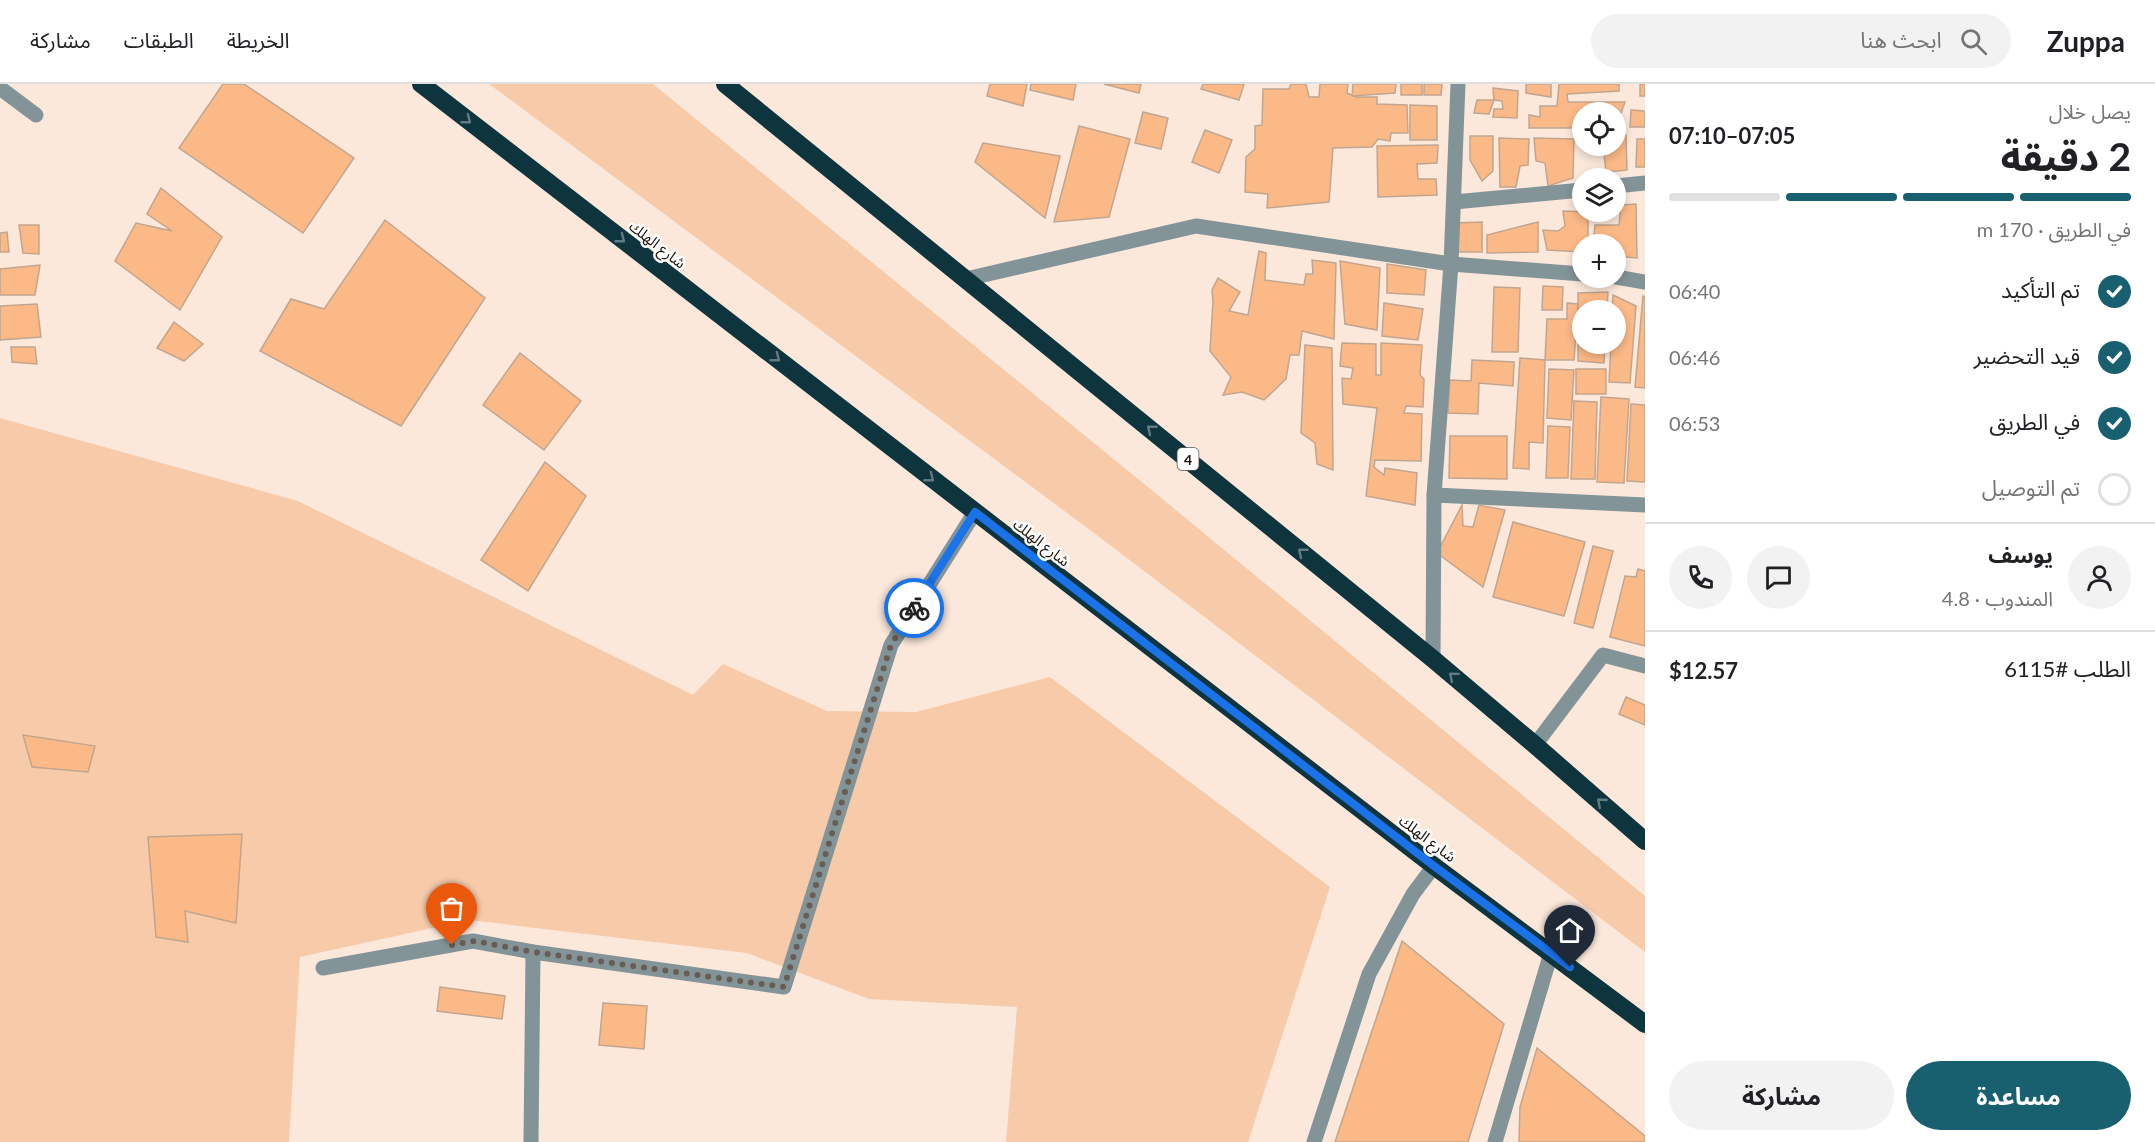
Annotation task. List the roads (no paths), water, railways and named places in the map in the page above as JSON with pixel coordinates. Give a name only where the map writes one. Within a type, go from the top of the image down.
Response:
[{"type":"highway","name":"شارع الهلك","points":[[421,84],[1434,866],[1645,1024]]},
{"type":"highway","name":"4","points":[[725,84],[1433,659],[1535,744],[1645,841]]},
{"type":"street","points":[[1433,659],[1434,495],[1451,264],[1458,84]]},
{"type":"street","points":[[0,88],[36,115]]},
{"type":"street","points":[[1626,185],[1645,183]]},
{"type":"street","points":[[1454,202],[1572,191]]},
{"type":"street","points":[[966,279],[1196,226],[1451,264],[1572,273]]},
{"type":"street","points":[[1626,279],[1645,282]]},
{"type":"street","points":[[1434,495],[1645,505]]},
{"type":"street","points":[[323,968],[474,941],[533,952],[784,987],[891,645],[975,512]]},
{"type":"street","points":[[1535,744],[1603,655],[1645,666]]},
{"type":"street","points":[[1314,1142],[1369,974],[1413,894],[1434,866]]},
{"type":"street","points":[[531,1142],[533,952]]},
{"type":"street","points":[[1496,1142],[1551,953]]}]
